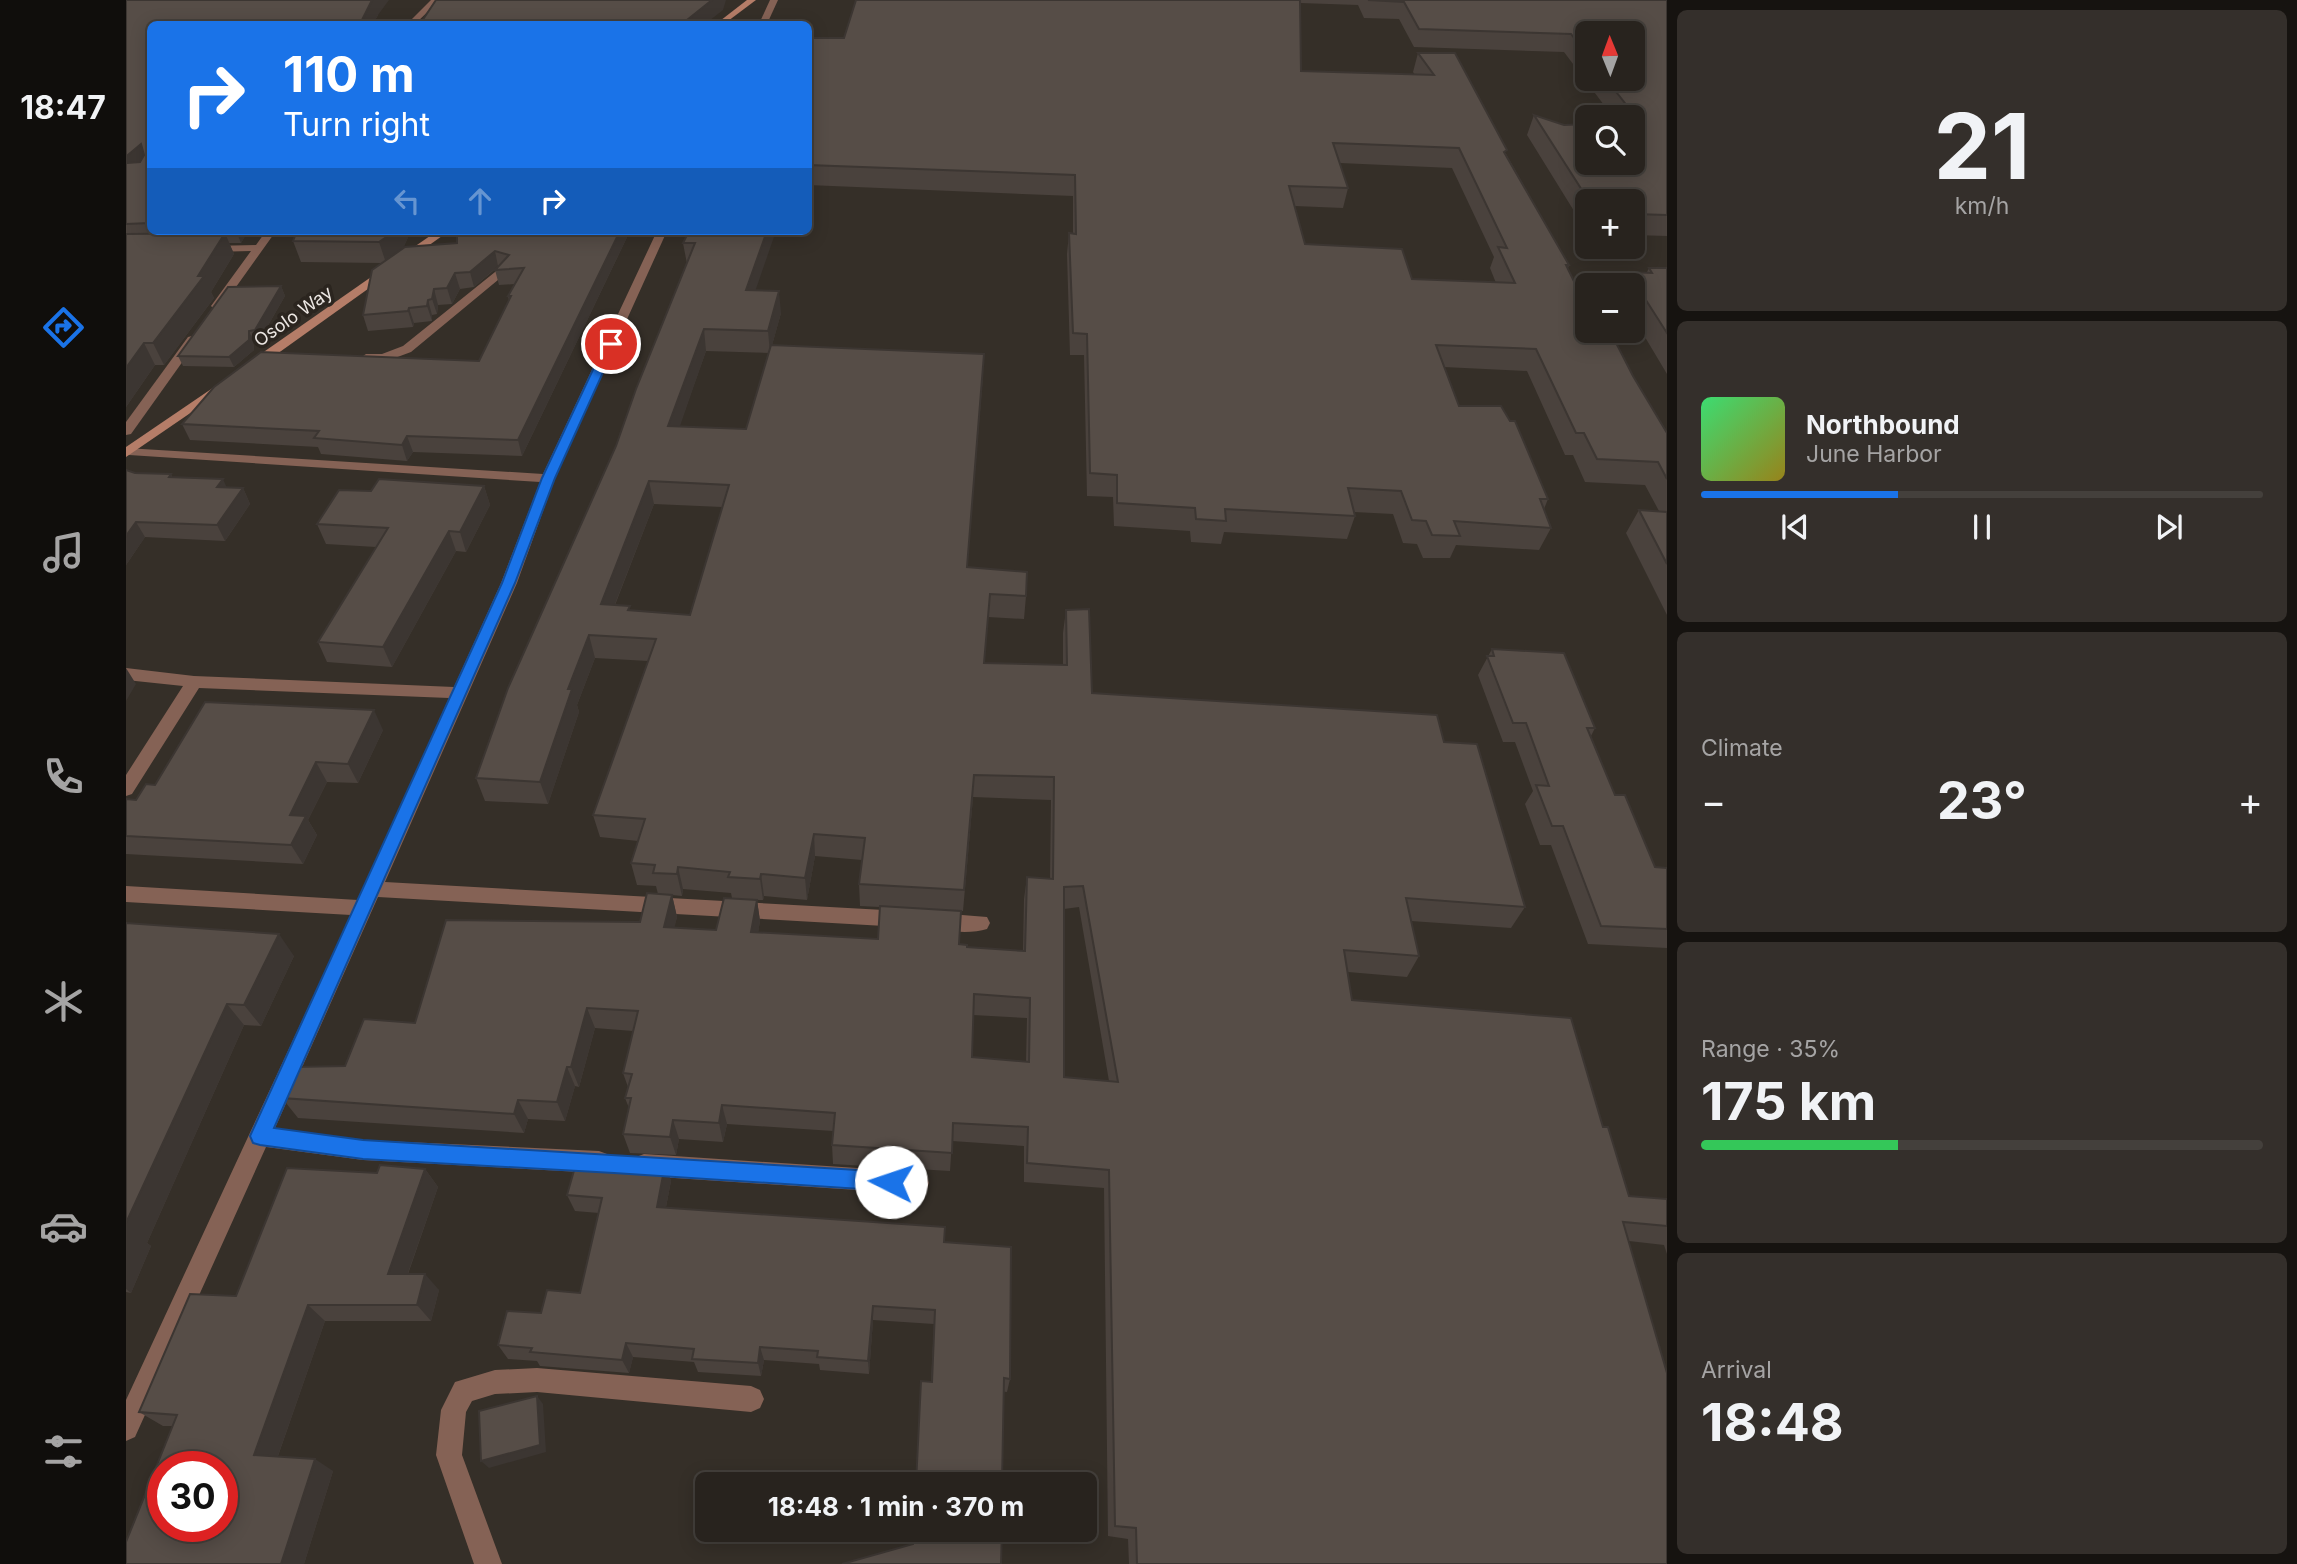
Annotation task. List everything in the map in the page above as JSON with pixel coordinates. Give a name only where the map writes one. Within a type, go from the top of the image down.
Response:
[{"type":"main road","points":[[724,21],[752,0]]},
{"type":"main road","name":"Osolo Way","points":[[127,452],[438,235]]},
{"type":"street","points":[[414,21],[436,0]]},
{"type":"street","points":[[764,21],[774,0]]},
{"type":"street","points":[[212,313],[268,235]]},
{"type":"street","points":[[126,1428],[364,908],[509,583],[548,478],[660,235]]},
{"type":"street","points":[[192,249],[259,248]]},
{"type":"street","points":[[358,358],[384,358],[407,349],[504,270]]},
{"type":"street","points":[[126,432],[196,334]]},
{"type":"street","points":[[264,358],[291,358]]},
{"type":"street","points":[[126,432],[155,431]]},
{"type":"street","points":[[127,452],[548,478]]},
{"type":"street","points":[[126,674],[194,681],[459,693]]},
{"type":"street","points":[[126,789],[194,681]]},
{"type":"street","points":[[371,889],[980,923]]},
{"type":"street","points":[[126,894],[364,908]]},
{"type":"street","points":[[260,1136],[363,1150],[621,1163],[918,1183]]},
{"type":"street","points":[[488,1564],[449,1455],[454,1410],[464,1391],[495,1382],[537,1380],[751,1399]]},
{"type":"building","points":[[126,0],[372,0],[362,21],[147,21],[147,223],[126,224]],"holes":[[[141,144],[144,155],[140,162],[128,163],[128,155]]]},
{"type":"building","points":[[436,0],[712,0],[686,21],[422,21]]},
{"type":"building","points":[[856,0],[1300,0],[1301,71],[1434,75],[1418,53],[1455,53],[1507,150],[1504,152],[1569,265],[1566,265],[1575,283],[1575,343],[1616,343],[1667,433],[1667,479],[1658,462],[1597,459],[1584,433],[1576,433],[1536,349],[1436,345],[1459,406],[1501,406],[1510,421],[1515,421],[1548,499],[1540,499],[1551,528],[1454,521],[1460,536],[1432,535],[1426,521],[1412,520],[1401,491],[1348,488],[1355,516],[1225,509],[1226,521],[1196,519],[1195,508],[1117,503],[1117,475],[1090,473],[1087,334],[1073,333],[1069,233],[1076,234],[1075,175],[812,165],[812,38],[844,38]],"holes":[[[1333,143],[1459,148],[1507,248],[1498,247],[1515,283],[1412,279],[1402,249],[1305,244],[1289,186],[1348,188]]]},
{"type":"building","points":[[1368,0],[1667,0],[1667,215],[1645,214],[1645,189],[1581,189],[1534,115],[1564,125],[1575,125],[1575,175],[1645,175],[1645,105],[1626,105],[1615,91],[1645,91],[1645,21],[1575,21],[1575,39],[1571,34],[1419,29],[1404,2]]},
{"type":"building","points":[[126,234],[224,235],[198,276],[204,276],[153,343],[144,343],[126,368]]},
{"type":"building","points":[[295,235],[389,235],[379,242],[293,241]]},
{"type":"building","points":[[618,235],[518,440],[407,436],[402,445],[314,438],[319,431],[182,424],[214,387],[261,352],[479,361],[511,296],[508,296],[524,268],[495,270],[509,255],[495,251],[470,272],[455,273],[447,288],[434,289],[427,306],[409,308],[408,311],[363,315],[372,270],[405,247],[457,243],[457,236]]},
{"type":"building","points":[[687,235],[766,235],[746,290],[779,291],[768,331],[704,329],[668,426],[746,429],[771,345],[984,354],[967,567],[1027,572],[1026,596],[990,594],[984,663],[1067,665],[1066,610],[1089,609],[1092,693],[1437,715],[1444,742],[1477,744],[1525,907],[1406,898],[1419,956],[1344,950],[1352,1000],[1571,1018],[1603,1127],[1608,1127],[1629,1196],[1667,1199],[1667,1226],[1623,1222],[1667,1373],[1667,1564],[1137,1564],[1136,1528],[1115,1526],[1109,1170],[1027,1163],[1028,1127],[953,1123],[952,1153],[832,1145],[835,1113],[722,1105],[719,1123],[673,1120],[670,1137],[623,1134],[631,1098],[625,1098],[632,1074],[623,1073],[638,1011],[587,1008],[571,1067],[567,1067],[557,1102],[518,1100],[514,1114],[282,1098],[293,1067],[345,1066],[364,1019],[415,1023],[446,920],[640,922],[647,893],[672,895],[664,927],[716,930],[724,898],[757,900],[751,932],[878,939],[880,906],[961,911],[959,944],[967,947],[1025,951],[1027,877],[1053,879],[1054,777],[974,775],[964,890],[859,884],[865,838],[814,834],[805,878],[761,874],[760,879],[728,877],[730,872],[678,867],[677,874],[653,873],[655,865],[631,863],[645,819],[593,815],[656,639],[589,635],[568,689],[572,689],[540,782],[476,778],[508,688],[616,446],[695,243],[683,243]],"holes":[[[649,481],[729,485],[690,615],[628,610],[630,606],[601,604]],[[1083,886],[1118,1082],[1064,1077],[1064,887]],[[974,994],[1030,998],[1029,1062],[972,1057]]]},
{"type":"building","points":[[1649,268],[1667,268],[1667,333],[1645,299],[1645,273],[1628,272],[1652,273]]},
{"type":"building","points":[[281,286],[255,330],[249,331],[249,340],[229,357],[178,356],[228,287]]},
{"type":"building","points":[[126,470],[135,473],[171,474],[169,477],[223,479],[217,487],[243,488],[217,525],[136,522],[126,536]]},
{"type":"building","points":[[379,479],[484,486],[460,532],[449,531],[383,647],[318,642],[388,528],[317,524],[339,490],[371,491]]},
{"type":"building","points":[[1639,510],[1667,512],[1667,564]]},
{"type":"building","points":[[1492,649],[1564,653],[1595,728],[1587,728],[1615,795],[1625,795],[1655,867],[1667,868],[1667,929],[1601,926],[1563,826],[1552,826],[1536,785],[1549,786],[1526,723],[1513,723],[1487,656],[1494,656]]},
{"type":"building","points":[[205,702],[374,710],[348,764],[316,762],[290,815],[306,816],[291,845],[126,836],[126,799],[136,800],[146,784],[155,785]]},
{"type":"building","points":[[126,923],[279,934],[244,1005],[227,1004],[126,1223]]},
{"type":"building","points":[[577,1160],[665,1165],[657,1207],[945,1227],[944,1242],[1011,1247],[1010,1379],[1004,1378],[1002,1472],[917,1472],[921,1381],[932,1382],[935,1310],[873,1306],[868,1361],[817,1357],[818,1351],[760,1347],[758,1363],[692,1359],[694,1349],[626,1343],[622,1360],[530,1352],[532,1348],[498,1345],[507,1311],[541,1313],[547,1290],[580,1293],[602,1198],[567,1195]]},
{"type":"building","points":[[380,1165],[425,1169],[388,1274],[425,1274],[417,1305],[308,1305],[254,1455],[315,1459],[281,1564],[126,1564],[126,1542],[147,1490],[147,1542],[238,1542],[238,1451],[163,1451],[177,1415],[139,1412],[190,1294],[236,1296],[287,1168],[377,1173]]},
{"type":"building","points":[[537,1396],[540,1445],[481,1461],[479,1411]]},
{"type":"building","points":[[1002,1542],[1001,1564],[842,1564],[913,1544]]},
{"type":"route","points":[[611,344],[548,478],[509,583],[260,1136],[363,1150],[614,1163],[891,1182]]}]
